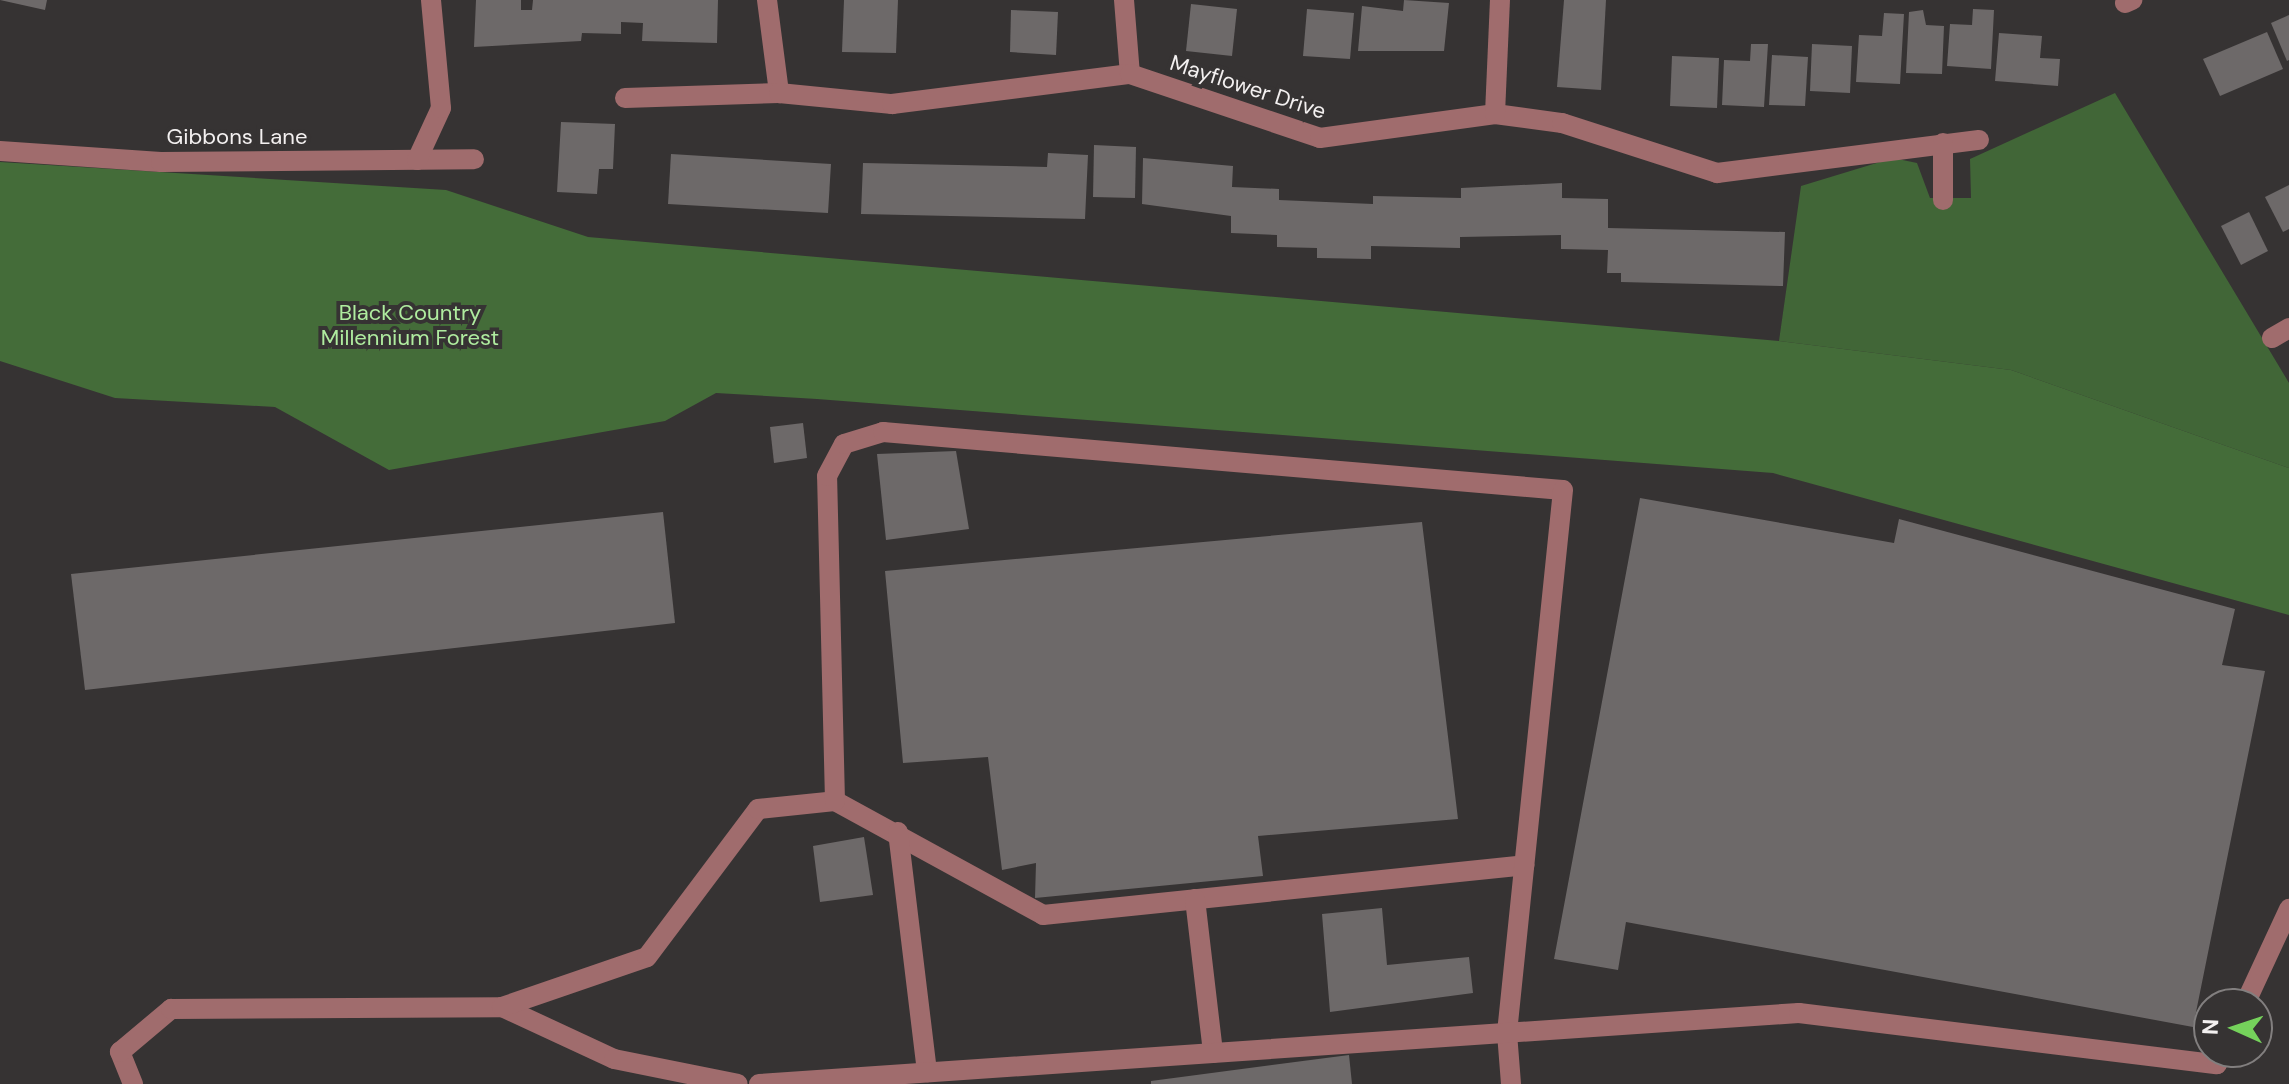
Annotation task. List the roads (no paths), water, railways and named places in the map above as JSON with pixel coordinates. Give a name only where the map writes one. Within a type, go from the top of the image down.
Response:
[{"type":"street","points":[[417,160],[441,108],[431,0]]},
{"type":"street","points":[[767,0],[779,93]]},
{"type":"street","points":[[1124,0],[1130,74]]},
{"type":"street","points":[[1495,114],[1500,0]]},
{"type":"street","name":"Mayflower Drive","points":[[625,98],[779,93],[892,104],[1130,74],[1320,138],[1495,114],[1562,123],[1717,173],[1979,140]]},
{"type":"street","points":[[1943,143],[1943,200]]},
{"type":"street","name":"Gibbons Lane","points":[[0,151],[161,162],[474,159]]},
{"type":"street","points":[[835,801],[827,476],[844,444],[883,432],[1181,452],[1563,490],[1507,1033],[1511,1084]]},
{"type":"street","points":[[133,1084],[120,1052],[171,1009],[502,1007],[647,957],[758,809],[835,801],[898,832],[1005,900],[1043,915],[1524,865]]},
{"type":"street","points":[[898,832],[927,1072]]},
{"type":"street","points":[[1195,899],[1213,1053]]},
{"type":"street","points":[[2252,988],[2289,909]]},
{"type":"street","points":[[502,1007],[614,1059],[738,1084]]},
{"type":"street","points":[[759,1084],[1799,1013],[2193,1061]]},
{"type":"street","points":[[1070,1063],[1072,1084]]},
{"type":"park label","name":"Black Country Millennium Forest","points":[[410,324]]}]
